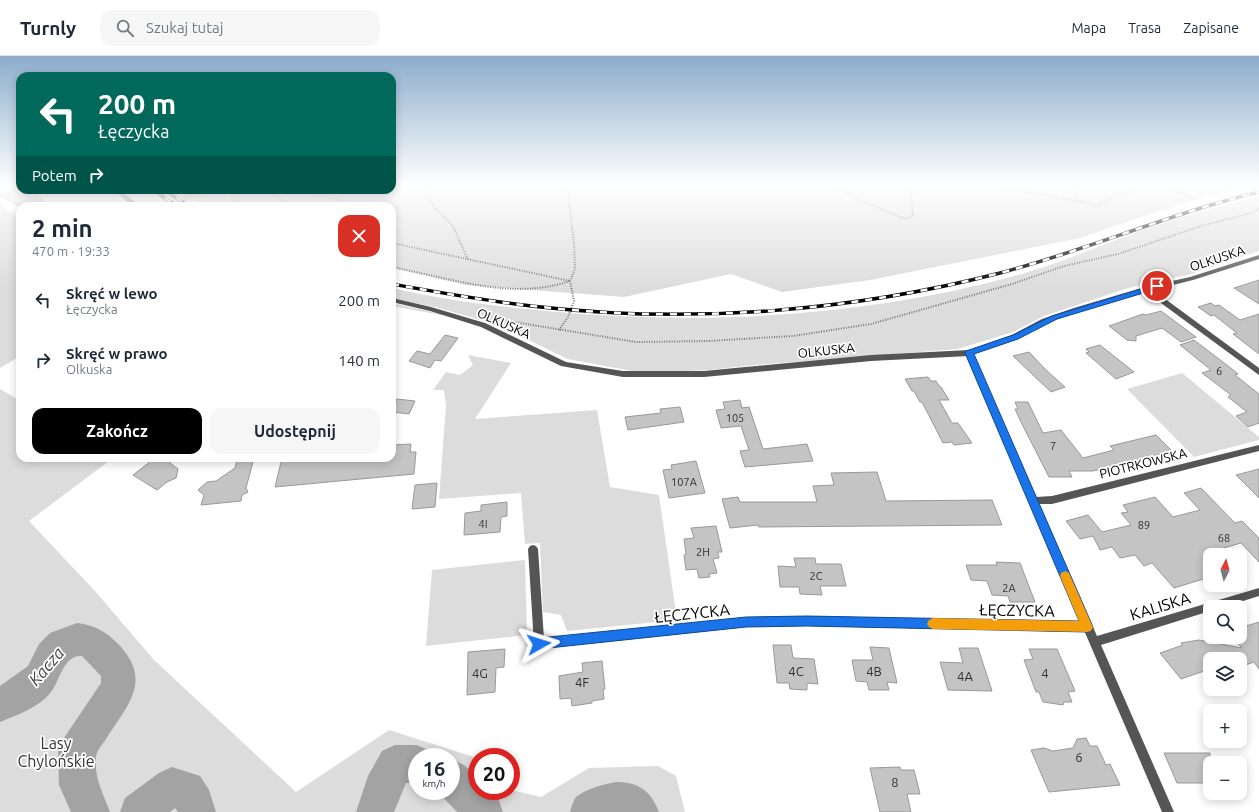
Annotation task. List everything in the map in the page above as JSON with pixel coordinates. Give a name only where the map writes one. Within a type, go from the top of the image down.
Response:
[{"type":"street","name":"OLKUSKA","points":[[396,301],[431,309],[483,325],[564,364],[622,374],[704,374],[871,358],[969,353],[1015,337],[1044,321],[1147,289],[1191,279],[1259,257]]},
{"type":"street","points":[[1147,289],[1259,372]]},
{"type":"street","name":"ŁĘCZYCKA","points":[[969,353],[1168,812]]},
{"type":"street","name":"PIOTRKOWSKA","points":[[1034,501],[1052,500],[1259,448]]},
{"type":"street","name":"ŁĘCZYCKA","points":[[532,549],[539,644],[746,622],[814,621],[1087,627]]},
{"type":"street","name":"KALISKA","points":[[1094,642],[1259,592]]},
{"type":"path","points":[[447,220],[453,226],[459,243],[468,260]]},
{"type":"path","points":[[559,330],[568,317],[574,301],[570,281],[575,269],[571,220]]},
{"type":"path","points":[[495,319],[527,323],[559,330],[636,342],[708,341],[793,336],[871,324],[1012,284],[1064,266],[1118,254],[1201,226],[1223,220]]},
{"type":"path","points":[[396,244],[570,281]]},
{"type":"path","points":[[396,268],[490,288],[514,291],[551,288],[570,281]]},
{"type":"green space","points":[[0,220],[16,220],[16,358],[0,368]]},
{"type":"green space","points":[[396,220],[1131,220],[1080,238],[870,280],[782,292],[731,274],[624,297],[466,285],[396,269]]},
{"type":"green space","points":[[1172,220],[1259,220],[1259,251],[1188,275],[1125,289],[1044,316],[1013,332],[958,349],[709,370],[642,373],[568,359],[495,324],[435,307],[396,300],[396,289],[449,299],[507,307],[546,311],[665,318],[784,314],[843,309],[960,289],[1033,271]]},
{"type":"green space","points":[[396,304],[441,314],[396,307]]},
{"type":"green space","points":[[468,355],[511,363],[475,419],[597,410],[610,487],[659,495],[677,620],[567,631],[561,615],[543,612],[540,543],[525,544],[521,493],[439,499],[446,405],[444,390],[433,390],[446,372],[460,375],[473,365]]},
{"type":"green space","points":[[1182,373],[1259,437],[1259,440],[1194,457],[1127,389]]},
{"type":"green space","name":"Lasy Chylońskie","points":[[0,389],[16,399],[16,462],[108,462],[29,521],[95,591],[154,660],[296,792],[389,730],[446,748],[408,748],[408,800],[460,800],[460,753],[468,755],[468,800],[520,800],[520,792],[541,797],[589,768],[658,766],[676,776],[685,812],[0,812]]},
{"type":"green space","points":[[525,560],[527,635],[426,646],[432,570]]},
{"type":"building","points":[[1259,280],[1259,304],[1234,288]]},
{"type":"building","points":[[1211,303],[1215,306],[1219,305],[1240,320],[1259,314],[1259,354],[1233,334],[1237,333],[1214,315],[1211,316],[1198,307]]},
{"type":"building","points":[[1161,311],[1196,337],[1181,342],[1162,328],[1136,336],[1136,341],[1127,340],[1109,326],[1143,314],[1146,315]]},
{"type":"building","points":[[445,335],[458,338],[441,361],[435,360],[430,368],[409,361],[417,351],[430,354]]},
{"type":"building","points":[[1194,340],[1232,369],[1238,374],[1235,375],[1259,394],[1259,423],[1248,427],[1236,416],[1247,412],[1228,397],[1231,395],[1202,373],[1211,370],[1180,345]]},
{"type":"building","points":[[1100,345],[1134,372],[1116,379],[1086,353],[1089,352],[1086,349]]},
{"type":"building","points":[[1029,352],[1065,387],[1051,392],[1013,356]]},
{"type":"building","points":[[928,377],[931,381],[936,381],[949,400],[939,400],[952,423],[958,423],[972,443],[954,445],[952,442],[943,443],[922,402],[920,402],[905,379]]},
{"type":"building","points":[[397,399],[415,401],[409,414],[396,412]]},
{"type":"building","points":[[740,400],[742,408],[749,407],[763,449],[807,444],[813,461],[745,467],[740,451],[749,450],[741,426],[721,428],[716,410],[725,409],[723,402]]},
{"type":"building","points":[[1015,402],[1028,402],[1043,433],[1061,430],[1083,458],[1114,450],[1110,446],[1156,435],[1172,451],[1093,471],[1069,471],[1072,477],[1049,477],[1015,409],[1018,409]]},
{"type":"building","points":[[680,407],[684,422],[628,430],[625,417],[661,413],[660,409]]},
{"type":"building","points":[[411,444],[410,452],[416,452],[414,474],[275,487],[281,462],[396,462],[396,445]]},
{"type":"building","points":[[696,461],[705,493],[669,498],[663,470],[672,469],[671,465]]},
{"type":"building","points":[[150,462],[170,462],[178,469],[176,478],[167,482],[157,490],[133,475]]},
{"type":"building","points":[[236,462],[253,462],[246,488],[248,492],[242,495],[241,501],[201,505],[204,495],[198,490],[207,482],[216,481],[235,468]]},
{"type":"building","points":[[1259,469],[1259,498],[1236,475]]},
{"type":"building","points":[[877,472],[886,501],[992,500],[1002,525],[759,527],[758,525],[730,528],[722,499],[738,497],[740,502],[817,502],[813,486],[834,485],[831,473]]},
{"type":"building","points":[[437,483],[435,507],[412,509],[415,485]]},
{"type":"building","points":[[1201,488],[1235,523],[1242,521],[1259,538],[1259,562],[1241,543],[1224,548],[1203,548],[1203,579],[1174,588],[1152,563],[1144,566],[1135,555],[1120,558],[1112,547],[1100,550],[1093,536],[1080,539],[1066,521],[1088,515],[1102,532],[1131,525],[1121,513],[1128,512],[1123,505],[1155,497],[1173,517],[1200,510],[1184,493]]},
{"type":"building","points":[[507,502],[507,516],[501,517],[500,532],[464,535],[465,513],[481,511],[481,505]]},
{"type":"building","points":[[716,526],[722,552],[718,552],[719,558],[713,559],[717,573],[709,574],[710,577],[699,578],[697,569],[686,570],[684,539],[694,538],[691,528]]},
{"type":"building","points":[[794,558],[815,558],[816,564],[841,564],[846,586],[820,586],[822,595],[800,594],[799,587],[780,587],[778,566],[796,567]]},
{"type":"building","points":[[996,562],[1020,563],[1035,602],[1010,602],[1008,596],[992,595],[987,581],[971,580],[966,565],[997,565]]},
{"type":"building","points":[[1259,622],[1259,669],[1254,662],[1247,664],[1247,652],[1203,652],[1203,671],[1181,679],[1160,653],[1183,645],[1181,643],[1199,640],[1203,641],[1203,644],[1220,644],[1242,648],[1238,644],[1247,644],[1247,626]]},
{"type":"building","points":[[773,645],[791,645],[793,658],[814,659],[818,684],[807,683],[807,690],[790,689],[789,683],[777,683]]},
{"type":"building","points":[[870,647],[889,648],[897,683],[887,682],[889,690],[869,690],[867,682],[856,681],[852,660],[873,660]]},
{"type":"building","points":[[959,648],[978,648],[992,691],[948,690],[940,662],[963,663]]},
{"type":"building","points":[[505,649],[504,667],[496,668],[495,692],[467,695],[468,652]]},
{"type":"building","points":[[1029,649],[1057,649],[1075,691],[1068,692],[1072,702],[1064,702],[1063,705],[1043,702],[1039,692],[1036,692],[1024,660],[1033,659]]},
{"type":"building","points":[[602,661],[605,689],[603,689],[604,699],[592,701],[592,703],[572,706],[571,698],[560,699],[559,676],[583,672],[582,663]]},
{"type":"building","points":[[1086,738],[1090,746],[1097,746],[1106,765],[1110,764],[1120,785],[1049,792],[1031,750],[1044,748],[1053,751],[1073,748],[1077,739]]},
{"type":"building","points":[[1164,753],[1210,753],[1210,756],[1203,756],[1203,783],[1177,783]]},
{"type":"building","points":[[900,767],[901,770],[914,770],[920,794],[907,794],[911,812],[880,812],[870,768]]},
{"type":"waterway","name":"Kacza","points":[[0,704],[17,697],[40,678],[51,656],[62,645],[77,639],[88,640],[98,647],[118,670],[118,688],[77,751],[78,785],[91,812]]},
{"type":"waterway","name":"Kacza","points":[[375,812],[382,790],[395,764],[408,764]]},
{"type":"waterway","name":"Kacza","points":[[139,812],[172,786],[186,790],[195,804],[197,812]]},
{"type":"waterway","name":"Kacza","points":[[460,787],[484,812]]},
{"type":"waterway","name":"Kacza","points":[[589,812],[608,802],[616,801],[629,803],[635,806],[640,812]]},
{"type":"railway","points":[[396,285],[504,303],[599,312],[714,314],[772,311],[887,297],[944,286],[1033,264],[1164,220]]},
{"type":"slow traffic","points":[[933,624],[1087,627],[1065,576]]},
{"type":"route","points":[[539,644],[746,622],[807,621],[1087,627],[969,353],[1015,337],[1044,321],[1157,286]]}]
